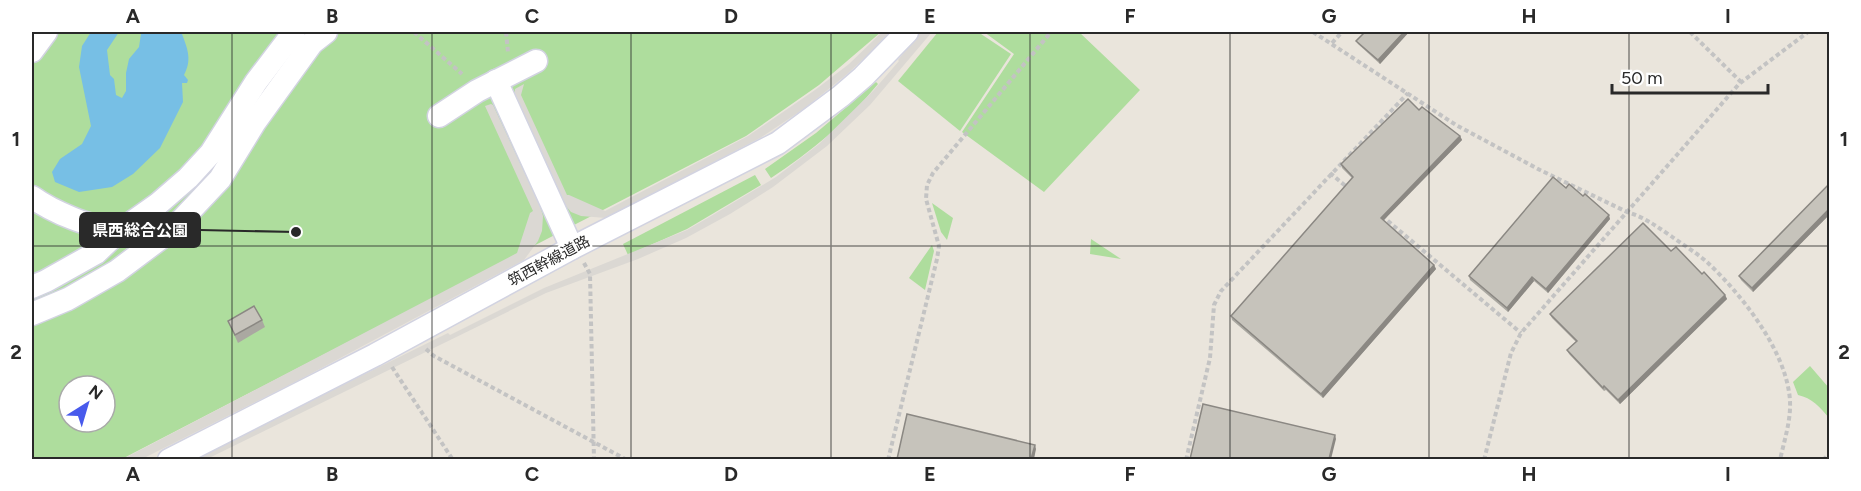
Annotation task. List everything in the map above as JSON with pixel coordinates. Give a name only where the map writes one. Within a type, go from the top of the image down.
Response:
[{"type":"street","points":[[32,51],[46,32]]},
{"type":"street","points":[[32,286],[46,281],[96,253],[117,233],[166,198],[189,178],[211,153],[256,82],[294,32]]},
{"type":"street","points":[[32,314],[68,299],[117,271],[173,229],[220,179],[255,122],[312,43],[326,32]]},
{"type":"street","name":"筑西幹線道路","points":[[169,459],[375,355],[573,247],[778,143],[841,96],[907,32]]},
{"type":"street","points":[[439,116],[496,81],[536,61]]},
{"type":"street","points":[[496,81],[573,247]]},
{"type":"street","points":[[32,197],[42,205],[79,221],[117,233]]},
{"type":"path","points":[[414,32],[462,74]]},
{"type":"path","points":[[506,32],[509,60]]},
{"type":"path","points":[[888,459],[939,246],[926,199],[927,185],[933,173],[1051,32]]},
{"type":"path","points":[[1313,32],[1456,125],[1540,170],[1627,212],[1642,216],[1707,261],[1742,299],[1765,333],[1781,363],[1789,391],[1791,411],[1780,459]]},
{"type":"path","points":[[1332,43],[1342,32]]},
{"type":"path","points":[[1689,32],[1741,82]]},
{"type":"path","points":[[1484,459],[1511,353],[1521,333],[1741,82],[1808,32]]},
{"type":"path","points":[[1186,459],[1210,358],[1214,305],[1221,291],[1408,93]]},
{"type":"path","points":[[1330,173],[1357,195]]},
{"type":"path","points":[[1374,209],[1521,333]]},
{"type":"path","points":[[573,247],[590,274],[594,459]]},
{"type":"path","points":[[425,348],[434,356],[627,459]]},
{"type":"path","points":[[390,364],[453,459]]},
{"type":"path","points":[[1823,459],[1830,453]]},
{"type":"green space","points":[[32,32],[881,32],[819,85],[746,136],[120,460],[32,459]]},
{"type":"green space","points":[[938,32],[978,32],[1011,54],[960,131],[898,81]]},
{"type":"green space","points":[[984,32],[1079,32],[1140,90],[1044,192],[962,132],[1014,54]]},
{"type":"green space","points":[[876,82],[878,84],[842,123],[815,147],[771,178],[765,169],[816,133]]},
{"type":"green space","points":[[755,175],[761,185],[687,229],[628,255],[623,244]]},
{"type":"green space","points":[[932,203],[953,218],[947,240],[941,232]]},
{"type":"green space","points":[[1091,239],[1121,259],[1090,254]]},
{"type":"green space","points":[[932,245],[934,251],[925,290],[909,278]]},
{"type":"green space","points":[[1810,366],[1829,388],[1829,418],[1807,398],[1798,395],[1793,382]]},
{"type":"shaded area","points":[[882,32],[893,32],[846,75],[805,108],[760,138],[606,218],[581,216],[571,212],[565,205],[514,98],[515,89],[524,84],[521,95],[567,195],[605,211],[748,136],[849,64]]},
{"type":"shaded area","points":[[920,32],[932,32],[870,105],[827,146],[773,187],[730,214],[686,238],[638,259],[546,293],[207,459],[191,460],[448,333],[450,335],[544,288],[687,230],[711,216],[776,177],[819,144],[873,91]]},
{"type":"shaded area","points":[[491,104],[543,216],[542,231],[538,241],[524,260],[299,380],[142,459],[123,459],[517,253],[530,213],[533,211],[485,106]]},
{"type":"water","points":[[91,32],[119,32],[107,50],[110,75],[114,79],[116,95],[122,98],[126,91],[129,59],[139,47],[141,34],[139,32],[184,32],[182,34],[188,60],[184,75],[188,80],[187,83],[182,83],[183,102],[160,148],[133,174],[112,187],[79,192],[55,182],[52,172],[60,159],[82,144],[91,126],[79,67],[82,46]]},
{"type":"building","points":[[1365,32],[1404,32],[1378,60],[1356,41]]},
{"type":"building","points":[[1408,99],[1419,110],[1422,107],[1460,136],[1381,218],[1434,265],[1321,394],[1231,316],[1353,177],[1341,164]]},
{"type":"building","points":[[1553,177],[1566,188],[1569,184],[1583,196],[1585,194],[1609,215],[1546,289],[1532,277],[1507,308],[1469,276]]},
{"type":"building","points":[[1830,183],[1830,208],[1752,288],[1739,276]]},
{"type":"building","points":[[1643,223],[1671,251],[1676,247],[1725,295],[1618,400],[1604,386],[1603,388],[1567,350],[1577,341],[1550,314]]},
{"type":"building","points":[[254,306],[262,320],[235,335],[228,321]]},
{"type":"building","points":[[1203,404],[1335,435],[1329,459],[1190,459]]},
{"type":"building","points":[[907,414],[1035,445],[1031,459],[897,459]]},
{"type":"place","name":"県西総合公園","points":[[296,232]]}]
